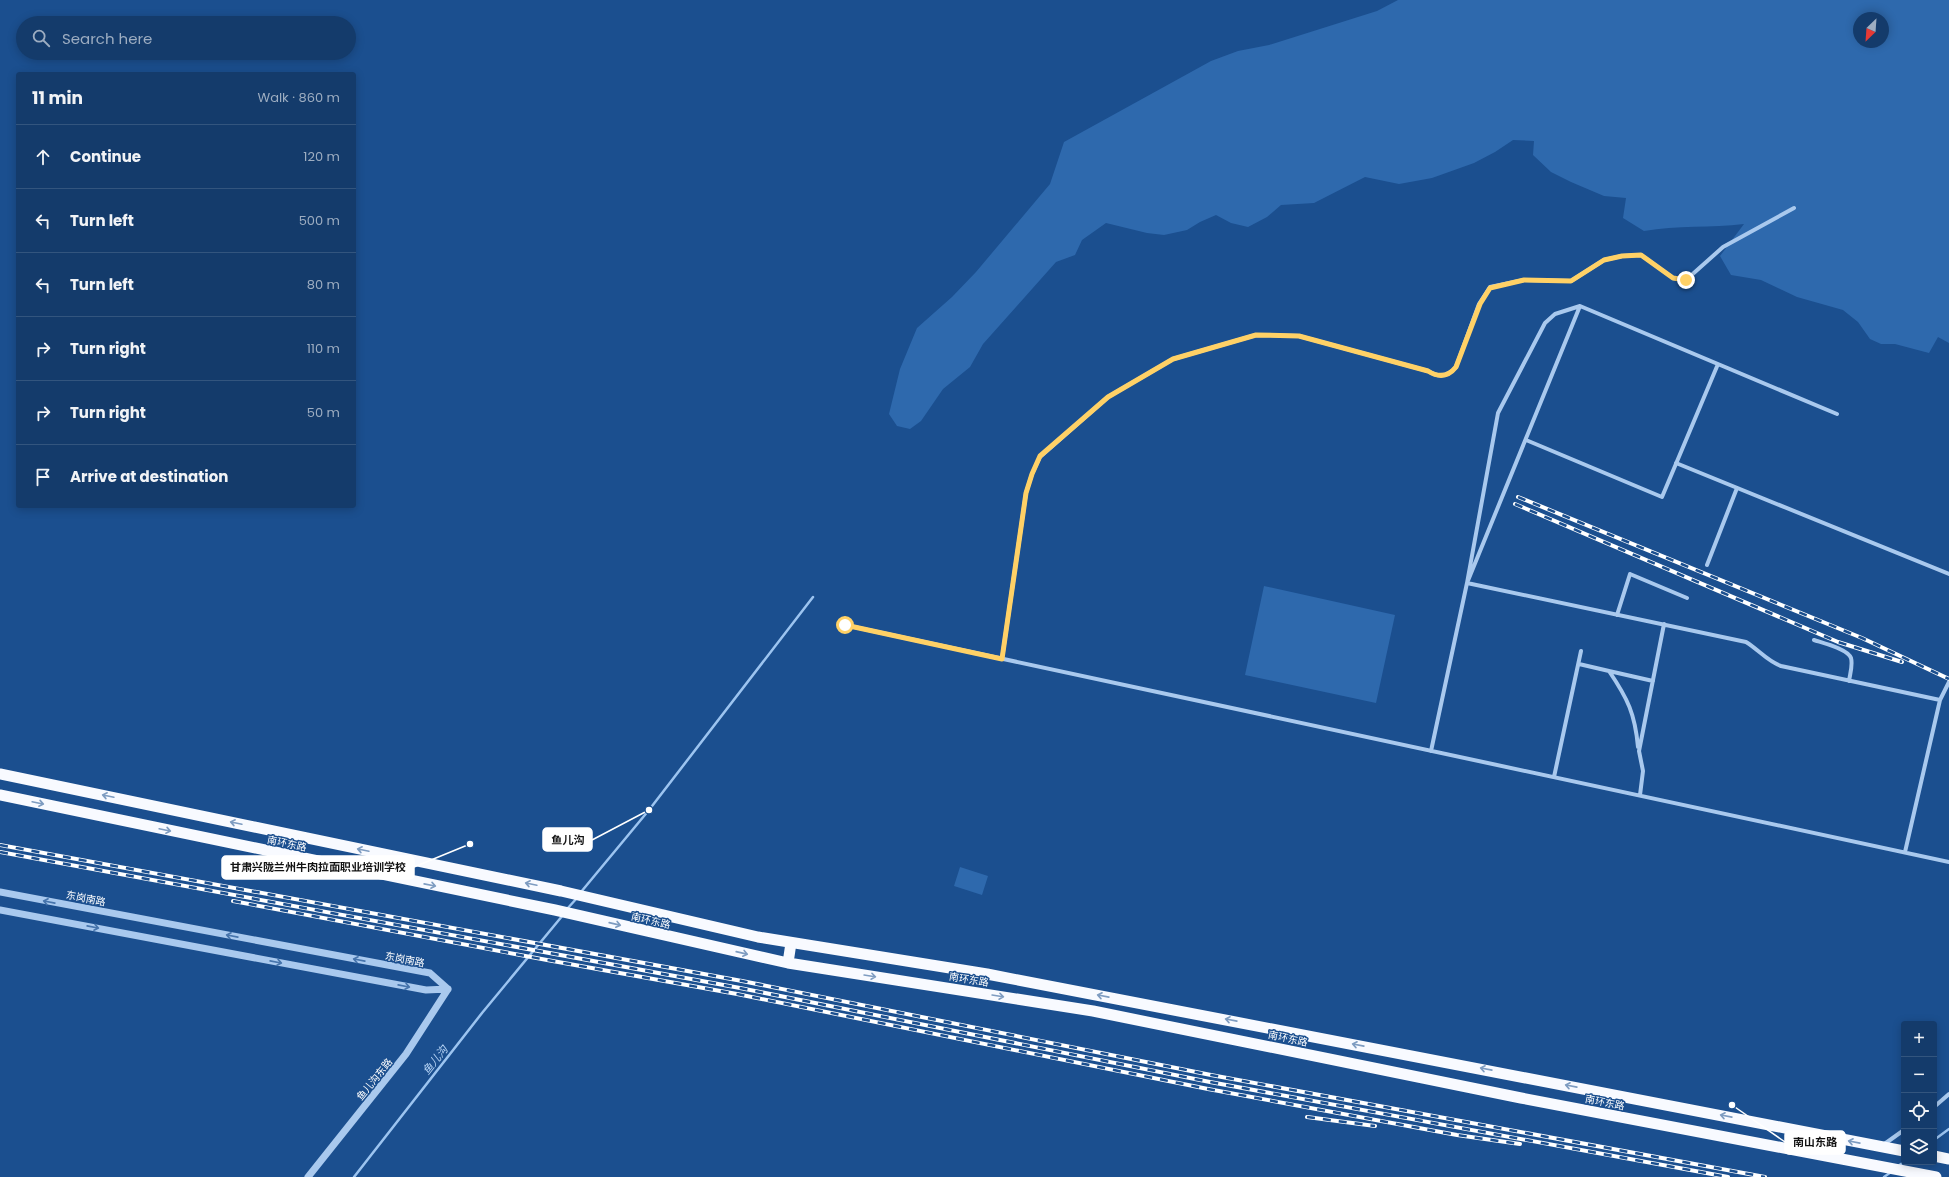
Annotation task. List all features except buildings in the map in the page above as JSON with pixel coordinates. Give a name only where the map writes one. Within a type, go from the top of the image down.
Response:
[{"type":"highway","name":"南环东路","points":[[0,774],[569,892],[758,937],[988,974],[1901,1150]]},
{"type":"highway","name":"南环东路","points":[[0,795],[555,910],[788,963],[1093,1011],[1521,1098],[1936,1177]]},
{"type":"highway","points":[[788,963],[791,943]]},
{"type":"highway","points":[[1937,1156],[1947,1158]]},
{"type":"street","points":[[1002,659],[1026,493],[1040,456],[1108,397],[1173,359],[1256,335],[1299,336],[1428,371],[1438,376],[1443,376],[1453,371],[1456,367],[1480,304],[1490,288],[1524,280],[1571,281],[1604,260],[1622,256],[1641,255],[1673,278],[1686,280],[1723,247],[1794,208]]},
{"type":"street","points":[[1431,751],[1467,583],[1498,413],[1545,322],[1555,314],[1580,306],[1837,414]]},
{"type":"street","points":[[1467,583],[1580,306]]},
{"type":"street","points":[[1526,440],[1662,497],[1718,364]]},
{"type":"street","points":[[1676,464],[1949,574]]},
{"type":"street","points":[[1707,565],[1737,488]]},
{"type":"street","points":[[1617,615],[1630,574],[1687,598]]},
{"type":"street","points":[[1467,583],[1746,642],[1756,648],[1770,662],[1849,681],[1940,700]]},
{"type":"street","points":[[1639,751],[1664,624]]},
{"type":"street","points":[[845,625],[1949,862]]},
{"type":"street","points":[[1814,640],[1844,650],[1850,655],[1852,662],[1849,681]]},
{"type":"street","points":[[1554,777],[1581,651]]},
{"type":"street","points":[[1579,664],[1653,681]]},
{"type":"street","points":[[1609,671],[1625,695],[1636,722],[1643,771],[1640,795]]},
{"type":"street","points":[[1905,852],[1940,700],[1949,682]]},
{"type":"street","name":"东岗南路","points":[[0,892],[430,973],[448,989]]},
{"type":"street","points":[[0,910],[426,990],[448,989]]},
{"type":"street","name":"鱼儿沟东路","points":[[308,1177],[406,1054],[448,989]]},
{"type":"street","points":[[1937,1104],[1949,1094]]},
{"type":"street","points":[[1881,1147],[1901,1132]]},
{"type":"shaded area","points":[[1398,0],[1949,0],[1949,343],[1938,337],[1929,353],[1895,344],[1881,344],[1870,339],[1858,322],[1843,310],[1797,297],[1761,280],[1731,275],[1720,256],[1744,224],[1669,228],[1644,231],[1623,218],[1626,198],[1604,196],[1551,172],[1533,155],[1534,141],[1513,140],[1474,163],[1432,178],[1399,184],[1365,177],[1314,203],[1281,205],[1267,217],[1248,227],[1231,223],[1216,215],[1187,230],[1164,235],[1147,233],[1106,223],[1082,240],[1075,255],[1056,262],[983,344],[970,367],[943,389],[921,421],[910,429],[897,426],[889,414],[900,369],[917,328],[952,297],[976,272],[1050,184],[1064,142],[1211,61],[1238,51],[1269,45],[1377,11]]},
{"type":"shaded area","points":[[1264,586],[1395,615],[1376,703],[1245,675]]},
{"type":"shaded area","points":[[960,867],[988,876],[982,895],[954,886]]},
{"type":"waterway","name":"鱼儿沟","points":[[581,892],[649,810],[813,597]]},
{"type":"waterway","name":"鱼儿沟","points":[[567,909],[577,898]]},
{"type":"waterway","name":"鱼儿沟","points":[[354,1177],[482,1013],[563,915]]},
{"type":"waterway","points":[[1937,1138],[1949,1129]]},
{"type":"waterway","points":[[1884,1177],[1891,1172]]},
{"type":"railway","points":[[1518,497],[1862,638],[1949,679]]},
{"type":"railway","points":[[1515,504],[1838,642],[1902,662]]},
{"type":"railway","points":[[0,845],[742,981],[1211,1075],[1765,1177]]},
{"type":"railway","points":[[0,852],[740,988],[1210,1082],[1728,1177]]},
{"type":"railway","points":[[233,901],[737,994],[1208,1089],[1457,1135],[1520,1144]]},
{"type":"railway","points":[[1307,1117],[1375,1126]]},
{"type":"place","name":"鱼儿沟","points":[[649,810]]},
{"type":"place","name":"甘肃兴陇兰州牛肉拉面职业培训学校","points":[[470,844]]},
{"type":"place","name":"南山东路","points":[[1732,1105]]},
{"type":"route","points":[[845,625],[1002,659],[1026,493],[1040,456],[1108,397],[1173,359],[1256,335],[1299,336],[1428,371],[1438,376],[1443,376],[1453,371],[1456,367],[1480,304],[1490,288],[1524,280],[1571,281],[1604,260],[1622,256],[1641,255],[1673,278],[1681,281],[1686,280]]}]
